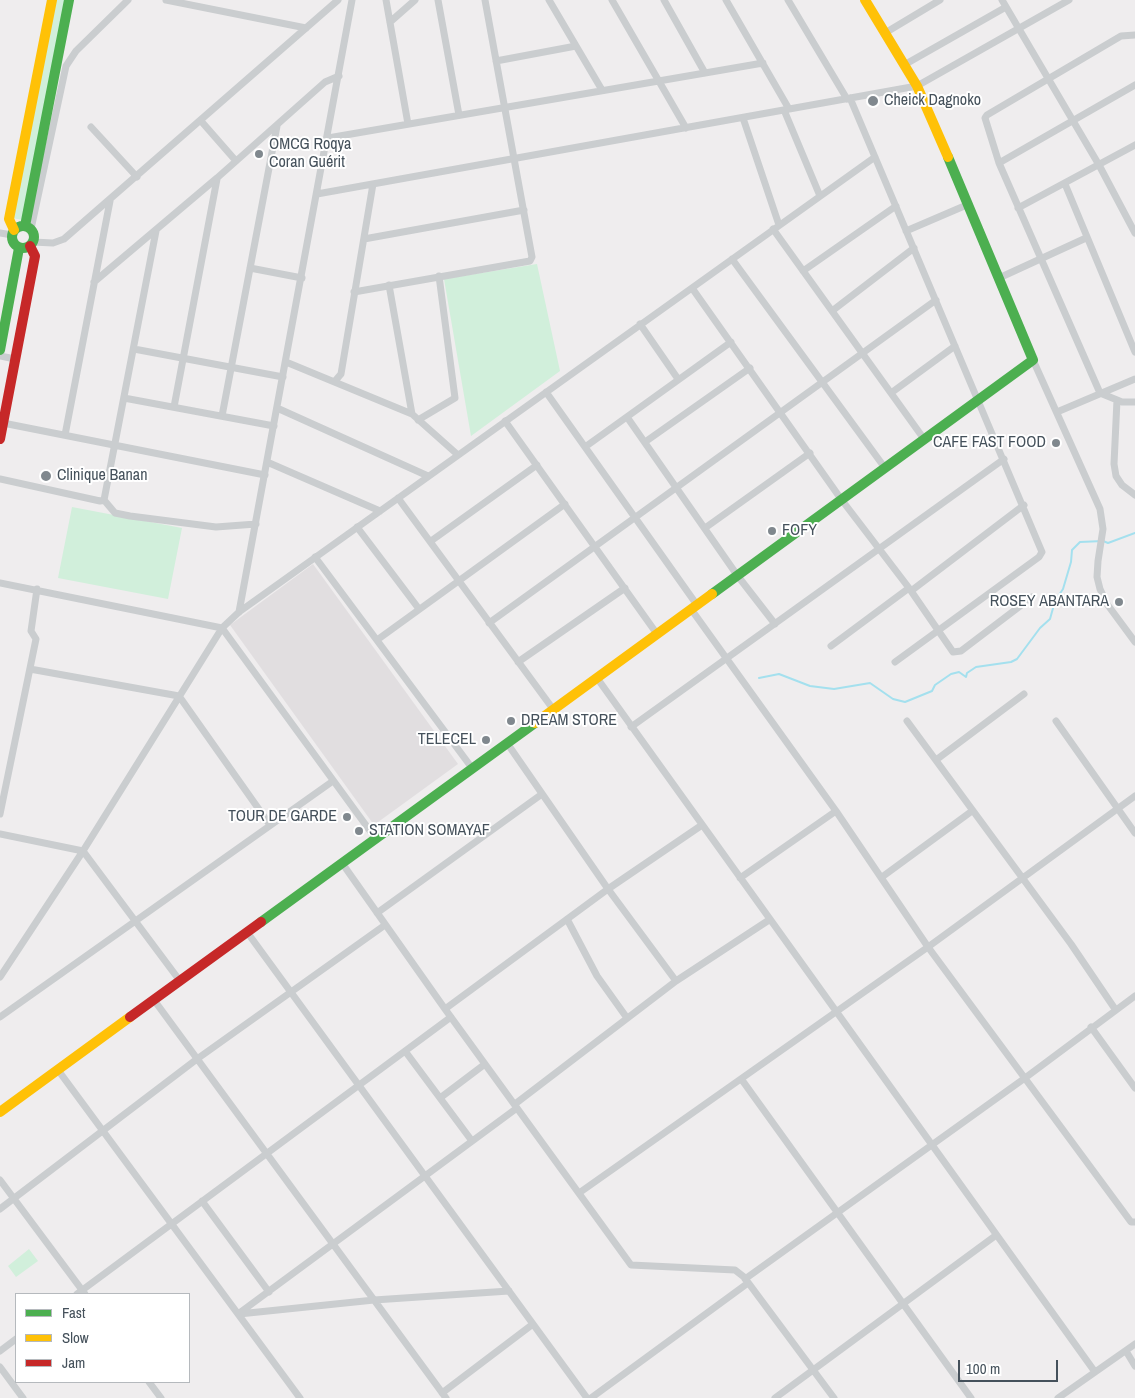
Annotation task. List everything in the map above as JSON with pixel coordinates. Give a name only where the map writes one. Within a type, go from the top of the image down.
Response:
[{"type":"main road","points":[[32,244],[19,248],[14,245],[9,219],[52,0]]},
{"type":"main road","points":[[0,439],[35,256],[32,244],[34,235],[28,227],[68,0]]},
{"type":"main road","points":[[0,1112],[1033,360],[970,204],[917,86],[865,0]]},
{"type":"main road","points":[[13,232],[28,227]]},
{"type":"main road","points":[[0,350],[19,248]]},
{"type":"street","points":[[28,227],[66,66],[76,51],[128,0]]},
{"type":"street","points":[[166,0],[306,28]]},
{"type":"street","points":[[32,244],[59,242],[137,177],[338,0]]},
{"type":"street","points":[[239,612],[318,194],[352,0]]},
{"type":"street","points":[[386,0],[408,124]]},
{"type":"street","points":[[390,22],[415,0]]},
{"type":"street","points":[[438,0],[459,114]]},
{"type":"street","points":[[354,292],[530,261],[532,253],[485,0]]},
{"type":"street","points":[[549,0],[602,90]]},
{"type":"street","points":[[612,0],[660,80],[686,128]]},
{"type":"street","points":[[664,0],[705,73]]},
{"type":"street","points":[[726,0],[763,63],[786,110],[820,196]]},
{"type":"street","points":[[788,0],[848,99],[875,157],[1024,505],[1042,552],[1039,557],[895,662]]},
{"type":"street","points":[[885,33],[940,0]]},
{"type":"street","points":[[1002,0],[1099,165],[1135,234]]},
{"type":"street","points":[[318,194],[917,86],[1018,28],[1059,2],[1069,0]]},
{"type":"street","points":[[904,65],[1006,7]]},
{"type":"street","points":[[1135,35],[1121,36],[987,115],[986,122],[999,163],[1100,393],[1117,400],[1135,402]]},
{"type":"street","points":[[496,61],[576,46]]},
{"type":"street","points":[[328,138],[504,106],[763,63]]},
{"type":"street","points":[[94,282],[218,178],[325,82],[339,76]]},
{"type":"street","points":[[999,163],[1072,119],[1135,85]]},
{"type":"street","points":[[743,118],[776,227],[803,271],[924,439]]},
{"type":"street","points":[[201,121],[236,161]]},
{"type":"street","points":[[222,416],[277,125]]},
{"type":"street","points":[[91,127],[137,177]]},
{"type":"street","points":[[1018,208],[1135,145]]},
{"type":"street","points":[[0,977],[83,851],[222,628],[239,612],[875,157]]},
{"type":"street","points":[[174,407],[218,178]]},
{"type":"street","points":[[335,382],[340,374],[373,184]]},
{"type":"street","points":[[1064,184],[1135,352]]},
{"type":"street","points":[[65,435],[110,200]]},
{"type":"street","points":[[906,231],[970,204]]},
{"type":"street","points":[[803,271],[896,206]]},
{"type":"street","points":[[364,239],[524,210]]},
{"type":"street","points":[[104,500],[156,231]]},
{"type":"street","points":[[0,233],[13,232]]},
{"type":"street","points":[[999,278],[1086,238]]},
{"type":"street","points":[[832,311],[914,248]]},
{"type":"street","points":[[732,259],[885,468]]},
{"type":"street","points":[[250,268],[302,278]]},
{"type":"street","points":[[418,420],[455,398],[439,276]]},
{"type":"street","points":[[389,285],[412,414]]},
{"type":"street","points":[[692,288],[810,453],[841,500],[910,590],[953,652],[957,653],[1032,597]]},
{"type":"street","points":[[489,623],[936,300]]},
{"type":"street","points":[[640,324],[678,379]]},
{"type":"street","points":[[585,448],[731,342]]},
{"type":"street","points":[[891,393],[955,346]]},
{"type":"street","points":[[134,349],[283,377]]},
{"type":"street","points":[[0,356],[15,359]]},
{"type":"street","points":[[1033,360],[1100,509],[1103,529],[1097,577],[1100,589],[1107,604],[1135,642]]},
{"type":"street","points":[[286,362],[412,414],[458,455]]},
{"type":"street","points":[[646,442],[750,368]]},
{"type":"street","points":[[1057,412],[1135,378]]},
{"type":"street","points":[[546,392],[635,518],[726,658],[836,811],[928,947],[1131,1222],[1135,1222]]},
{"type":"street","points":[[124,398],[274,426]]},
{"type":"street","points":[[1117,400],[1114,464],[1116,476],[1122,485],[1135,495]]},
{"type":"street","points":[[277,408],[428,476]]},
{"type":"street","points":[[627,417],[737,575],[775,624]]},
{"type":"street","points":[[505,421],[657,634]]},
{"type":"street","points":[[3,423],[265,475]]},
{"type":"street","points":[[704,528],[810,453]]},
{"type":"street","points":[[631,726],[1004,458]]},
{"type":"street","points":[[267,462],[380,511]]},
{"type":"street","points":[[430,541],[537,465]]},
{"type":"street","points":[[0,479],[100,501],[104,500]]},
{"type":"street","points":[[398,498],[553,709]]},
{"type":"street","points":[[104,500],[115,513],[130,516],[216,527],[256,524]]},
{"type":"street","points":[[377,640],[565,504]]},
{"type":"street","points":[[831,646],[1024,505]]},
{"type":"street","points":[[357,527],[419,609]]},
{"type":"street","points":[[315,557],[472,768]]},
{"type":"street","points":[[0,583],[222,628],[376,839]]},
{"type":"street","points":[[518,662],[625,588]]},
{"type":"street","points":[[0,814],[36,639],[31,631],[37,590]]},
{"type":"street","points":[[30,670],[179,696],[270,826]]},
{"type":"street","points":[[596,678],[1094,1372]]},
{"type":"street","points":[[936,760],[1024,694]]},
{"type":"street","points":[[907,721],[1020,878],[1071,944],[1115,1009]]},
{"type":"street","points":[[1056,722],[1135,833]]},
{"type":"street","points":[[507,743],[608,889],[676,981]]},
{"type":"street","points":[[0,1017],[334,781]]},
{"type":"street","points":[[377,913],[542,794]]},
{"type":"street","points":[[579,1193],[836,1013],[1135,796]]},
{"type":"street","points":[[740,878],[836,811]]},
{"type":"street","points":[[882,877],[972,811]]},
{"type":"street","points":[[445,1009],[608,889],[702,825]]},
{"type":"street","points":[[0,834],[83,851],[180,981]]},
{"type":"street","points":[[342,863],[445,1009],[631,1265],[735,1270],[747,1281],[834,1398]]},
{"type":"street","points":[[567,919],[598,976],[627,1018]]},
{"type":"street","points":[[238,1314],[472,1141],[676,981],[769,920]]},
{"type":"street","points":[[0,1208],[197,1059],[385,924]]},
{"type":"street","points":[[247,932],[589,1398],[838,1212],[1025,1078],[1115,1009],[1135,996]]},
{"type":"street","points":[[154,1000],[444,1396],[533,1324]]},
{"type":"street","points":[[0,1180],[81,1293],[451,1017]]},
{"type":"street","points":[[1091,1027],[1135,1088]]},
{"type":"street","points":[[405,1051],[472,1141]]},
{"type":"street","points":[[440,1098],[485,1064]]},
{"type":"street","points":[[58,1070],[300,1398]]},
{"type":"street","points":[[742,1080],[971,1398]]},
{"type":"street","points":[[202,1201],[269,1292]]},
{"type":"street","points":[[776,1398],[995,1236]]},
{"type":"street","points":[[238,1314],[374,1300],[509,1291]]},
{"type":"street","points":[[0,1351],[15,1340]]},
{"type":"street","points":[[1058,1398],[1135,1344]]},
{"type":"street","points":[[1126,1351],[1135,1366]]},
{"type":"street","points":[[0,1367],[23,1398]]},
{"type":"street","points":[[150,1383],[161,1398]]},
{"type":"shaded area","points":[[313,564],[458,764],[374,825],[230,625]]},
{"type":"green space","points":[[55,0],[66,0],[23,220],[12,218]]},
{"type":"green space","points":[[537,264],[560,371],[471,436],[444,279]]},
{"type":"green space","points":[[72,507],[182,528],[168,599],[58,578]]},
{"type":"green space","points":[[29,1249],[38,1261],[16,1277],[8,1266]]},
{"type":"waterway","points":[[759,678],[779,674],[810,686],[834,689],[870,683],[893,699],[905,702],[932,691],[935,685],[951,674],[959,672],[966,677],[967,673],[976,667],[1011,662],[1017,659],[1040,628],[1050,619],[1055,601],[1063,589],[1071,562],[1072,550],[1080,542],[1103,541],[1108,543],[1135,533]]},
{"type":"traffic: fast","points":[[25,226],[69,0]]},
{"type":"traffic: fast","points":[[712,594],[1033,360],[948,157]]},
{"type":"traffic: fast","points":[[23,226],[31,229],[34,237],[31,245],[23,248],[15,245],[12,237],[15,229],[23,226]]},
{"type":"traffic: fast","points":[[0,350],[19,248]]},
{"type":"traffic: fast","points":[[261,922],[535,723]]},
{"type":"traffic: slow","points":[[14,230],[9,219],[52,0]]},
{"type":"traffic: slow","points":[[865,0],[917,86],[948,157]]},
{"type":"traffic: slow","points":[[535,723],[712,594]]},
{"type":"traffic: slow","points":[[0,1112],[130,1017]]},
{"type":"traffic: jam","points":[[0,439],[35,256],[30,246]]},
{"type":"traffic: jam","points":[[130,1017],[261,922]]},
{"type":"place","name":"Cheick Dagnoko","points":[[873,101]]},
{"type":"place","name":"OMCG Roqya Coran Guérit","points":[[259,154]]},
{"type":"place","name":"CAFE FAST FOOD","points":[[1056,443]]},
{"type":"place","name":"Clinique Banan","points":[[46,476]]},
{"type":"place","name":"FOFY","points":[[772,531]]},
{"type":"place","name":"ROSEY ABANTARA","points":[[1119,602]]},
{"type":"place","name":"DREAM STORE","points":[[511,721]]},
{"type":"place","name":"TELECEL","points":[[486,740]]},
{"type":"place","name":"TOUR DE GARDE","points":[[347,817]]},
{"type":"place","name":"STATION SOMAYAF","points":[[359,831]]}]
